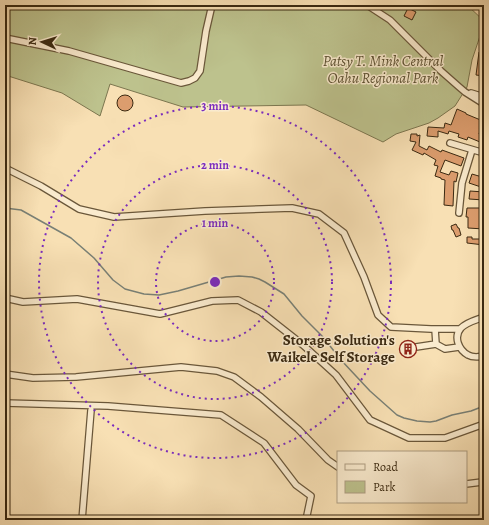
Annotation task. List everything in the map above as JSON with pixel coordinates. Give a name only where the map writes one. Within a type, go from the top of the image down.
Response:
[{"type":"street","points":[[5,38],[69,51],[181,83],[195,78],[200,71],[206,31],[212,5]]},
{"type":"street","points":[[367,5],[390,20],[441,71],[465,92],[484,104]]},
{"type":"street","points":[[465,92],[484,97]]},
{"type":"street","points":[[450,143],[484,153]]},
{"type":"street","points":[[459,213],[462,183],[472,150]]},
{"type":"street","points":[[5,168],[41,186],[79,209],[114,217],[205,211],[292,208],[319,214],[344,232],[364,277],[378,315],[391,327],[460,329]]},
{"type":"street","points":[[5,298],[23,302],[77,299],[160,314],[212,301],[238,300],[261,312],[303,345],[336,375],[370,420],[409,438],[445,438],[484,424]]},
{"type":"street","points":[[484,317],[466,324],[460,329],[457,338],[459,347],[463,352],[473,357],[484,356]]},
{"type":"street","points":[[435,329],[436,344]]},
{"type":"street","points":[[416,347],[436,344],[445,349],[459,347]]},
{"type":"street","points":[[5,374],[33,378],[76,377],[181,367],[217,371],[234,377],[261,397],[337,467]]},
{"type":"street","points":[[5,403],[108,406],[220,415],[264,443],[296,485],[311,496],[306,520]]},
{"type":"street","points":[[82,520],[91,410]]},
{"type":"street","points":[[467,484],[482,482],[484,484]]},
{"type":"green space","name":"Patsy T. Mink Central Oahu Regional Park","points":[[5,5],[467,5],[484,21],[484,24],[472,60],[467,87],[455,106],[429,123],[396,134],[383,142],[306,105],[183,107],[110,84],[100,116],[62,93],[5,75]]},
{"type":"building","points":[[408,8],[416,12],[412,20],[404,16]]},
{"type":"building","points":[[479,52],[484,53],[484,76],[476,75]]},
{"type":"building","points":[[125,95],[131,97],[133,103],[131,109],[125,111],[119,109],[117,103],[119,97]]},
{"type":"building","points":[[457,109],[483,121],[479,134],[482,135],[480,142],[468,137],[467,140],[458,137],[459,134],[449,131],[448,134],[438,131],[438,137],[427,136],[428,127],[444,128],[445,123],[451,125]]},
{"type":"building","points":[[411,134],[417,134],[417,136],[420,135],[419,146],[427,150],[429,146],[441,152],[442,150],[464,158],[461,166],[445,160],[440,172],[449,175],[451,171],[458,173],[456,182],[454,181],[453,206],[444,205],[445,180],[435,176],[438,166],[434,165],[436,160],[424,153],[423,155],[412,150],[416,142],[410,141]]},
{"type":"building","points":[[472,174],[484,179],[484,188],[469,183]]},
{"type":"building","points":[[470,191],[484,192],[484,200],[469,199]]},
{"type":"building","points":[[467,208],[484,208],[484,229],[468,228],[468,217],[466,217]]},
{"type":"building","points":[[456,224],[461,235],[456,237],[451,226]]},
{"type":"building","points":[[467,237],[472,237],[472,239],[484,239],[484,245],[467,243]]},
{"type":"building","name":"Storage Solution's Waikele Self Storage","points":[[404,342],[411,342],[412,355],[405,356]]},
{"type":"waterway","points":[[5,208],[21,210],[71,238],[94,258],[113,280],[125,289],[144,294],[159,295],[226,277],[252,277],[265,282],[284,294],[370,391],[397,415],[404,418],[430,422],[484,406]]},
{"type":"place","name":"Storage Solution's Waikele Self Storage","points":[[408,349]]}]
